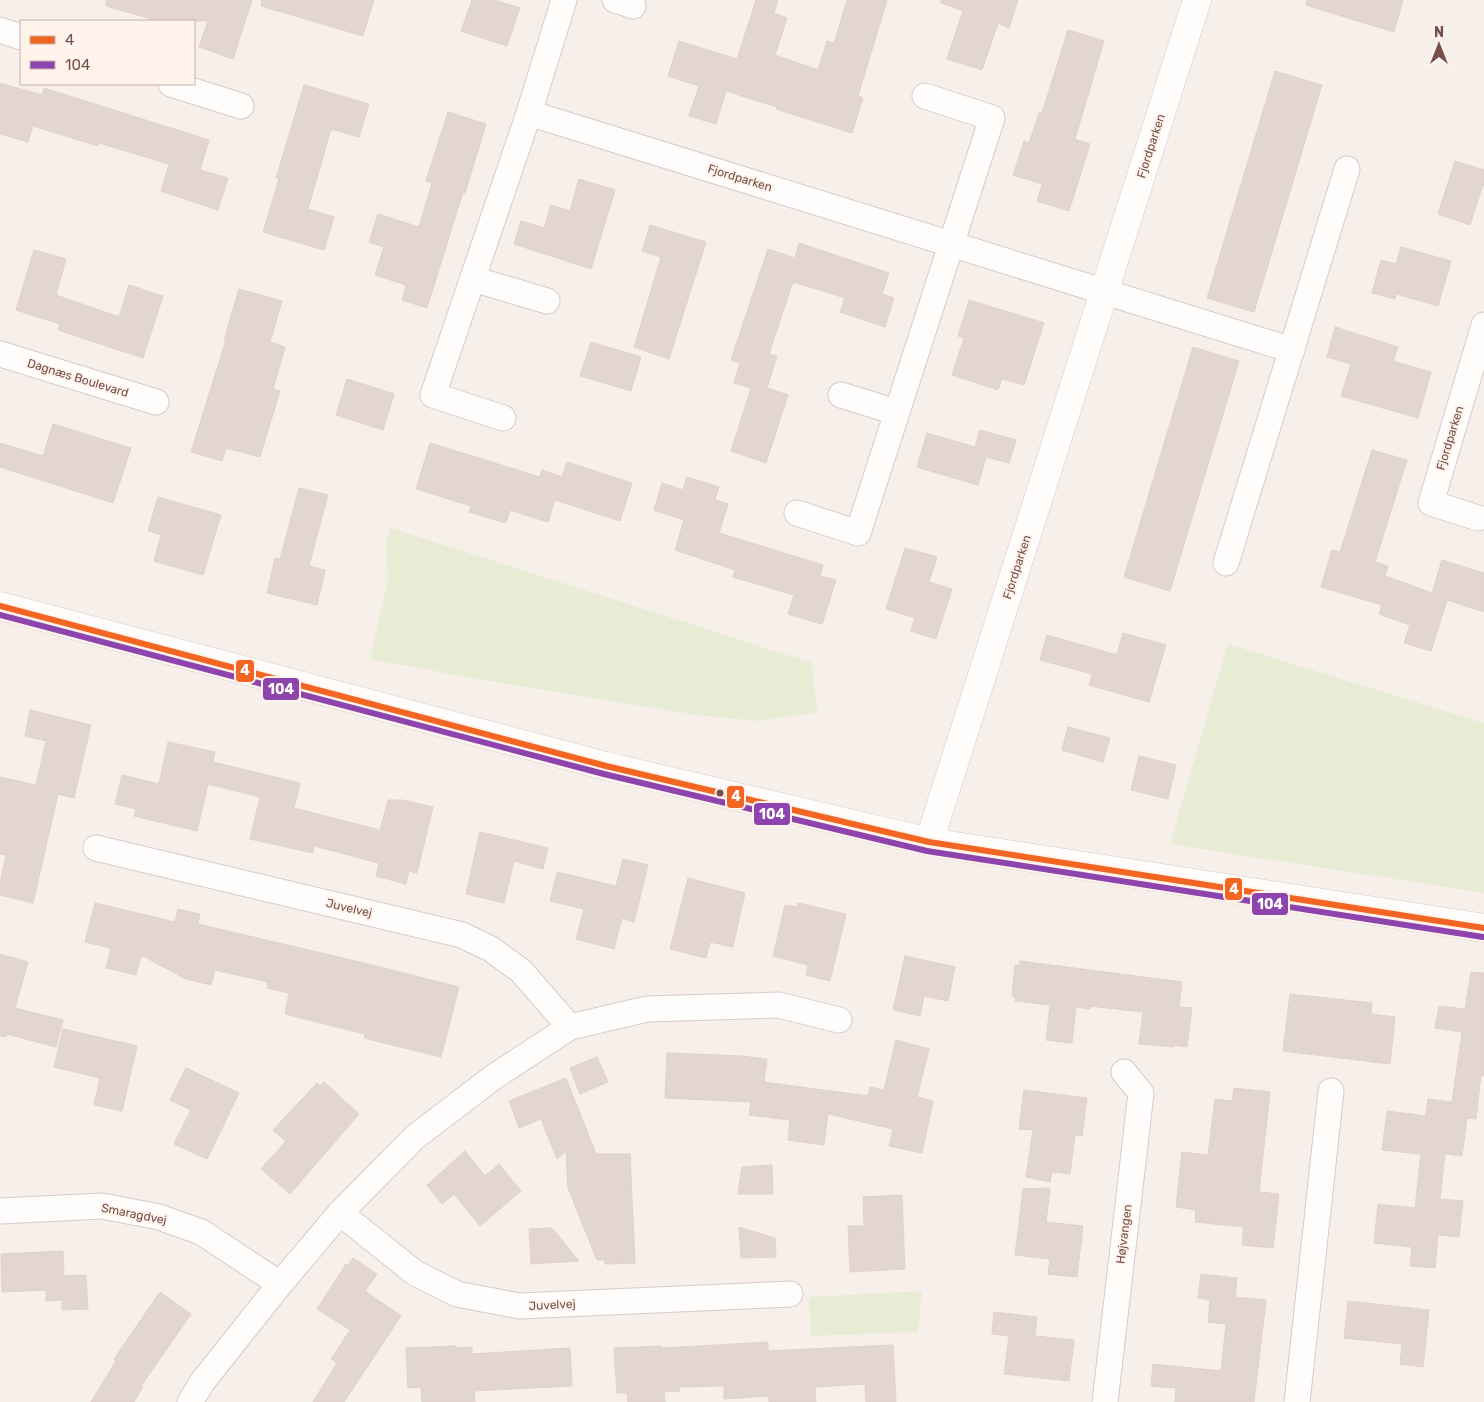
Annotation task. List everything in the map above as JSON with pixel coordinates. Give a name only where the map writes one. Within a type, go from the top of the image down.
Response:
[{"type":"main road","name":"Fjordparken","points":[[929,842],[1197,0]]},
{"type":"main road","points":[[0,606],[606,766],[929,842],[1484,928]]},
{"type":"street","points":[[503,418],[433,395],[529,113],[564,0]]},
{"type":"street","points":[[0,30],[20,37]]},
{"type":"street","points":[[174,85],[241,106]]},
{"type":"street","points":[[797,512],[858,533],[992,118],[926,96]]},
{"type":"street","name":"Fjordparken","points":[[529,113],[1292,350]]},
{"type":"street","points":[[1226,563],[1347,169]]},
{"type":"street","points":[[473,278],[547,301]]},
{"type":"street","name":"Fjordparken","points":[[1478,518],[1430,503],[1484,325]]},
{"type":"street","name":"Dagnæs Boulevard","points":[[0,354],[156,402]]},
{"type":"street","points":[[841,395],[896,412]]},
{"type":"street","name":"Juvelvej","points":[[96,848],[462,935],[491,948],[521,971],[570,1027]]},
{"type":"street","points":[[190,1402],[203,1381],[280,1284],[340,1213],[415,1137],[495,1076],[570,1027],[647,1009],[779,1005],[839,1020]]},
{"type":"street","name":"Højvangen","points":[[1105,1402],[1141,1092],[1124,1072]]},
{"type":"street","points":[[1297,1402],[1331,1091]]},
{"type":"street","name":"Smaragdvej","points":[[0,1211],[102,1206],[159,1217],[201,1232],[280,1284]]},
{"type":"street","name":"Juvelvej","points":[[340,1213],[415,1273],[457,1294],[519,1306],[790,1294]]},
{"type":"green space","points":[[391,528],[812,663],[813,685],[818,712],[758,721],[698,715],[477,679],[370,659],[388,579],[386,543]]},
{"type":"green space","points":[[1228,644],[1484,723],[1484,893],[1170,844]]},
{"type":"green space","points":[[922,1291],[918,1332],[811,1336],[809,1297]]},
{"type":"building","points":[[106,0],[252,0],[233,59],[199,47],[208,21],[155,20],[106,6]]},
{"type":"building","points":[[262,0],[374,0],[363,36],[261,6]]},
{"type":"building","points":[[472,0],[494,0],[520,8],[507,46],[461,31]]},
{"type":"building","points":[[756,0],[778,0],[774,13],[787,18],[775,55],[818,70],[827,41],[834,43],[847,0],[887,0],[858,96],[863,98],[852,133],[726,91],[716,124],[689,116],[699,86],[668,76],[679,41],[737,59]]},
{"type":"building","points":[[941,0],[1018,0],[1009,28],[998,23],[982,70],[947,59],[963,11],[941,3]]},
{"type":"building","points":[[1307,0],[1403,0],[1394,32],[1306,5]]},
{"type":"building","points":[[1068,30],[1104,41],[1075,139],[1090,144],[1069,211],[1037,201],[1042,184],[1013,175],[1024,141],[1029,143],[1039,113],[1042,113]]},
{"type":"building","points":[[1275,71],[1322,85],[1254,312],[1207,298]]},
{"type":"building","points":[[0,83],[42,95],[44,88],[209,140],[200,170],[228,178],[218,210],[161,191],[169,164],[99,143],[98,146],[33,126],[28,142],[0,134]]},
{"type":"building","points":[[304,85],[369,104],[359,137],[331,129],[308,209],[334,217],[324,250],[263,232],[279,179],[276,178]]},
{"type":"building","points":[[448,112],[486,124],[427,308],[402,300],[406,285],[375,275],[384,247],[369,242],[378,214],[419,227],[432,183],[426,181]]},
{"type":"building","points":[[1455,161],[1484,170],[1484,182],[1470,225],[1438,214]]},
{"type":"building","points":[[579,179],[615,190],[591,269],[514,244],[521,221],[544,228],[551,205],[570,211]]},
{"type":"building","points":[[650,225],[706,242],[669,359],[634,347],[661,257],[642,251]]},
{"type":"building","points":[[799,243],[889,273],[882,294],[894,298],[885,327],[840,312],[845,298],[793,282],[769,354],[777,356],[767,388],[788,395],[766,463],[731,451],[751,388],[734,383],[740,363],[731,360],[768,249],[795,258]]},
{"type":"building","points":[[1401,247],[1451,261],[1438,306],[1396,294],[1395,299],[1372,293],[1381,260],[1396,264]]},
{"type":"building","points":[[34,250],[66,259],[56,295],[119,317],[129,285],[163,296],[143,358],[58,330],[60,324],[16,310]]},
{"type":"building","points":[[239,289],[282,301],[270,342],[285,347],[273,389],[280,391],[260,457],[226,448],[222,461],[191,452],[226,340],[224,340]]},
{"type":"building","points":[[969,300],[1044,323],[1024,385],[1002,379],[998,390],[952,375],[964,338],[958,336]]},
{"type":"building","points":[[1335,327],[1398,347],[1393,361],[1431,372],[1418,418],[1341,396],[1351,364],[1327,357]]},
{"type":"building","points":[[591,342],[641,357],[631,391],[580,376]]},
{"type":"building","points":[[1193,347],[1239,361],[1170,591],[1124,577]]},
{"type":"building","points":[[347,379],[394,394],[383,430],[336,415]]},
{"type":"building","points":[[53,424],[131,448],[113,503],[0,467],[0,443],[43,456]]},
{"type":"building","points":[[980,430],[1016,440],[1009,463],[986,457],[978,485],[917,467],[927,433],[975,447]]},
{"type":"building","points":[[430,443],[540,477],[542,470],[562,477],[567,462],[632,483],[620,521],[555,500],[548,522],[510,510],[506,523],[469,512],[471,506],[416,489]]},
{"type":"building","points":[[1372,450],[1407,460],[1375,562],[1388,566],[1385,576],[1432,593],[1442,560],[1484,573],[1484,612],[1447,600],[1431,651],[1404,643],[1410,625],[1379,614],[1382,605],[1321,587],[1332,550],[1340,552]]},
{"type":"building","points":[[687,477],[719,487],[715,500],[728,504],[719,533],[823,565],[820,576],[836,580],[822,624],[788,614],[794,595],[733,577],[735,570],[675,550],[684,520],[654,510],[662,483],[683,490]]},
{"type":"building","points":[[299,488],[328,495],[309,566],[325,570],[317,605],[267,593],[275,558],[280,559]]},
{"type":"building","points":[[158,497],[221,515],[203,575],[154,561],[161,535],[148,531]]},
{"type":"building","points":[[905,548],[937,557],[929,582],[952,589],[936,639],[911,631],[915,618],[886,609]]},
{"type":"building","points":[[1123,633],[1166,645],[1149,702],[1089,685],[1092,674],[1040,660],[1047,635],[1117,655]]},
{"type":"building","points":[[30,710],[91,725],[74,798],[58,794],[33,903],[0,895],[0,883],[6,855],[0,854],[0,777],[36,785],[46,741],[25,736]]},
{"type":"building","points":[[1068,727],[1110,738],[1103,762],[1062,750]]},
{"type":"building","points":[[168,742],[215,752],[213,762],[300,783],[294,808],[380,830],[388,800],[402,800],[433,807],[417,873],[409,871],[406,884],[376,876],[379,863],[314,846],[313,853],[250,839],[260,797],[208,784],[197,831],[134,816],[136,809],[115,804],[122,775],[159,784]]},
{"type":"building","points":[[1139,756],[1176,765],[1168,799],[1131,790]]},
{"type":"building","points":[[480,832],[548,848],[543,869],[514,861],[504,903],[466,894]]},
{"type":"building","points":[[623,859],[648,865],[634,922],[622,918],[614,949],[576,939],[584,909],[550,901],[557,872],[616,886]]},
{"type":"building","points":[[688,878],[745,893],[733,947],[710,942],[706,958],[670,949]]},
{"type":"building","points":[[95,903],[175,922],[178,909],[200,914],[198,924],[459,987],[441,1057],[364,1038],[365,1034],[285,1014],[289,993],[267,988],[268,982],[215,970],[211,985],[186,979],[141,955],[136,975],[106,968],[111,948],[85,942]]},
{"type":"building","points":[[798,903],[846,914],[830,981],[806,975],[808,965],[773,956],[785,905],[797,907]]},
{"type":"building","points":[[0,954],[28,962],[15,1008],[63,1020],[56,1047],[7,1034],[6,1037],[0,1036]]},
{"type":"building","points":[[905,956],[955,967],[948,1001],[924,996],[920,1016],[893,1010]]},
{"type":"building","points":[[1020,961],[1182,982],[1179,1007],[1192,1008],[1187,1047],[1139,1044],[1143,1012],[1090,1006],[1090,1009],[1076,1007],[1072,1043],[1046,1040],[1050,1005],[1015,1001],[1016,997],[1012,996],[1015,965],[1019,966]]},
{"type":"building","points":[[1471,972],[1484,973],[1484,1076],[1481,1075],[1476,1119],[1467,1118],[1462,1156],[1445,1154],[1440,1199],[1463,1201],[1459,1237],[1438,1235],[1435,1268],[1410,1266],[1412,1247],[1374,1243],[1378,1204],[1415,1208],[1421,1154],[1382,1150],[1387,1111],[1426,1116],[1428,1099],[1452,1102],[1462,1032],[1435,1028],[1439,1006],[1465,1009]]},
{"type":"building","points":[[1290,994],[1372,1003],[1371,1014],[1395,1017],[1390,1064],[1283,1051]]},
{"type":"building","points":[[63,1029],[137,1046],[122,1111],[94,1105],[100,1078],[54,1067]]},
{"type":"building","points":[[896,1040],[929,1049],[917,1097],[933,1101],[922,1153],[889,1146],[893,1129],[828,1114],[824,1145],[788,1140],[790,1120],[749,1115],[751,1102],[665,1098],[667,1053],[767,1059],[764,1082],[868,1096],[870,1087],[884,1090]]},
{"type":"building","points":[[597,1057],[608,1082],[580,1094],[570,1068]]},
{"type":"building","points":[[186,1068],[239,1093],[207,1159],[174,1144],[191,1110],[170,1100]]},
{"type":"building","points":[[566,1078],[596,1154],[630,1154],[635,1263],[605,1264],[605,1260],[597,1260],[568,1188],[566,1151],[557,1159],[541,1119],[519,1128],[509,1101]]},
{"type":"building","points":[[324,1082],[359,1114],[290,1194],[261,1169],[286,1141],[273,1130],[317,1083],[320,1086]]},
{"type":"building","points":[[1234,1088],[1270,1092],[1259,1192],[1279,1194],[1273,1248],[1242,1245],[1244,1227],[1195,1222],[1196,1210],[1176,1207],[1182,1152],[1208,1155],[1215,1099],[1232,1101]]},
{"type":"building","points":[[1024,1090],[1087,1098],[1082,1136],[1075,1135],[1070,1174],[1052,1172],[1050,1182],[1026,1177],[1033,1130],[1019,1129]]},
{"type":"building","points":[[465,1151],[485,1176],[499,1164],[521,1191],[480,1226],[454,1194],[442,1204],[427,1185]]},
{"type":"building","points":[[772,1165],[773,1194],[738,1194],[742,1167]]},
{"type":"building","points":[[1050,1188],[1046,1222],[1083,1226],[1077,1277],[1048,1274],[1050,1259],[1015,1255],[1023,1189]]},
{"type":"building","points":[[902,1195],[905,1269],[850,1272],[848,1226],[864,1226],[863,1197]]},
{"type":"building","points":[[739,1227],[775,1238],[776,1257],[741,1258]]},
{"type":"building","points":[[552,1228],[579,1261],[531,1264],[529,1229]]},
{"type":"building","points":[[63,1251],[64,1276],[86,1275],[88,1309],[62,1310],[62,1300],[46,1301],[46,1290],[2,1292],[1,1254]]},
{"type":"building","points":[[353,1258],[377,1274],[365,1291],[401,1316],[344,1402],[313,1402],[337,1363],[331,1359],[350,1330],[317,1309],[346,1264],[348,1265]]},
{"type":"building","points":[[1201,1274],[1237,1278],[1235,1297],[1266,1300],[1254,1402],[1175,1402],[1176,1388],[1151,1386],[1153,1364],[1221,1371],[1226,1324],[1208,1322],[1210,1300],[1198,1298]]},
{"type":"building","points":[[160,1292],[191,1314],[141,1386],[143,1387],[134,1402],[91,1402],[116,1361],[114,1359]]},
{"type":"building","points":[[1348,1301],[1429,1310],[1423,1367],[1400,1364],[1402,1344],[1344,1338]]},
{"type":"building","points":[[994,1312],[1037,1317],[1035,1336],[1074,1340],[1069,1381],[1004,1374],[1009,1336],[992,1334]]},
{"type":"building","points":[[768,1342],[768,1351],[893,1345],[896,1402],[866,1402],[865,1384],[815,1387],[816,1402],[769,1402],[769,1396],[724,1399],[724,1386],[679,1387],[680,1391],[664,1392],[665,1402],[628,1402],[627,1393],[617,1393],[614,1348],[662,1346],[662,1348]]},
{"type":"building","points":[[456,1346],[457,1348],[472,1347],[472,1354],[570,1348],[572,1386],[474,1391],[475,1402],[422,1402],[421,1387],[408,1388],[406,1348]]},
{"type":"transit line","name":"4","points":[[0,606],[606,766],[929,842],[1484,928]]},
{"type":"transit line","name":"104","points":[[0,615],[604,774],[927,851],[1483,937]]}]
